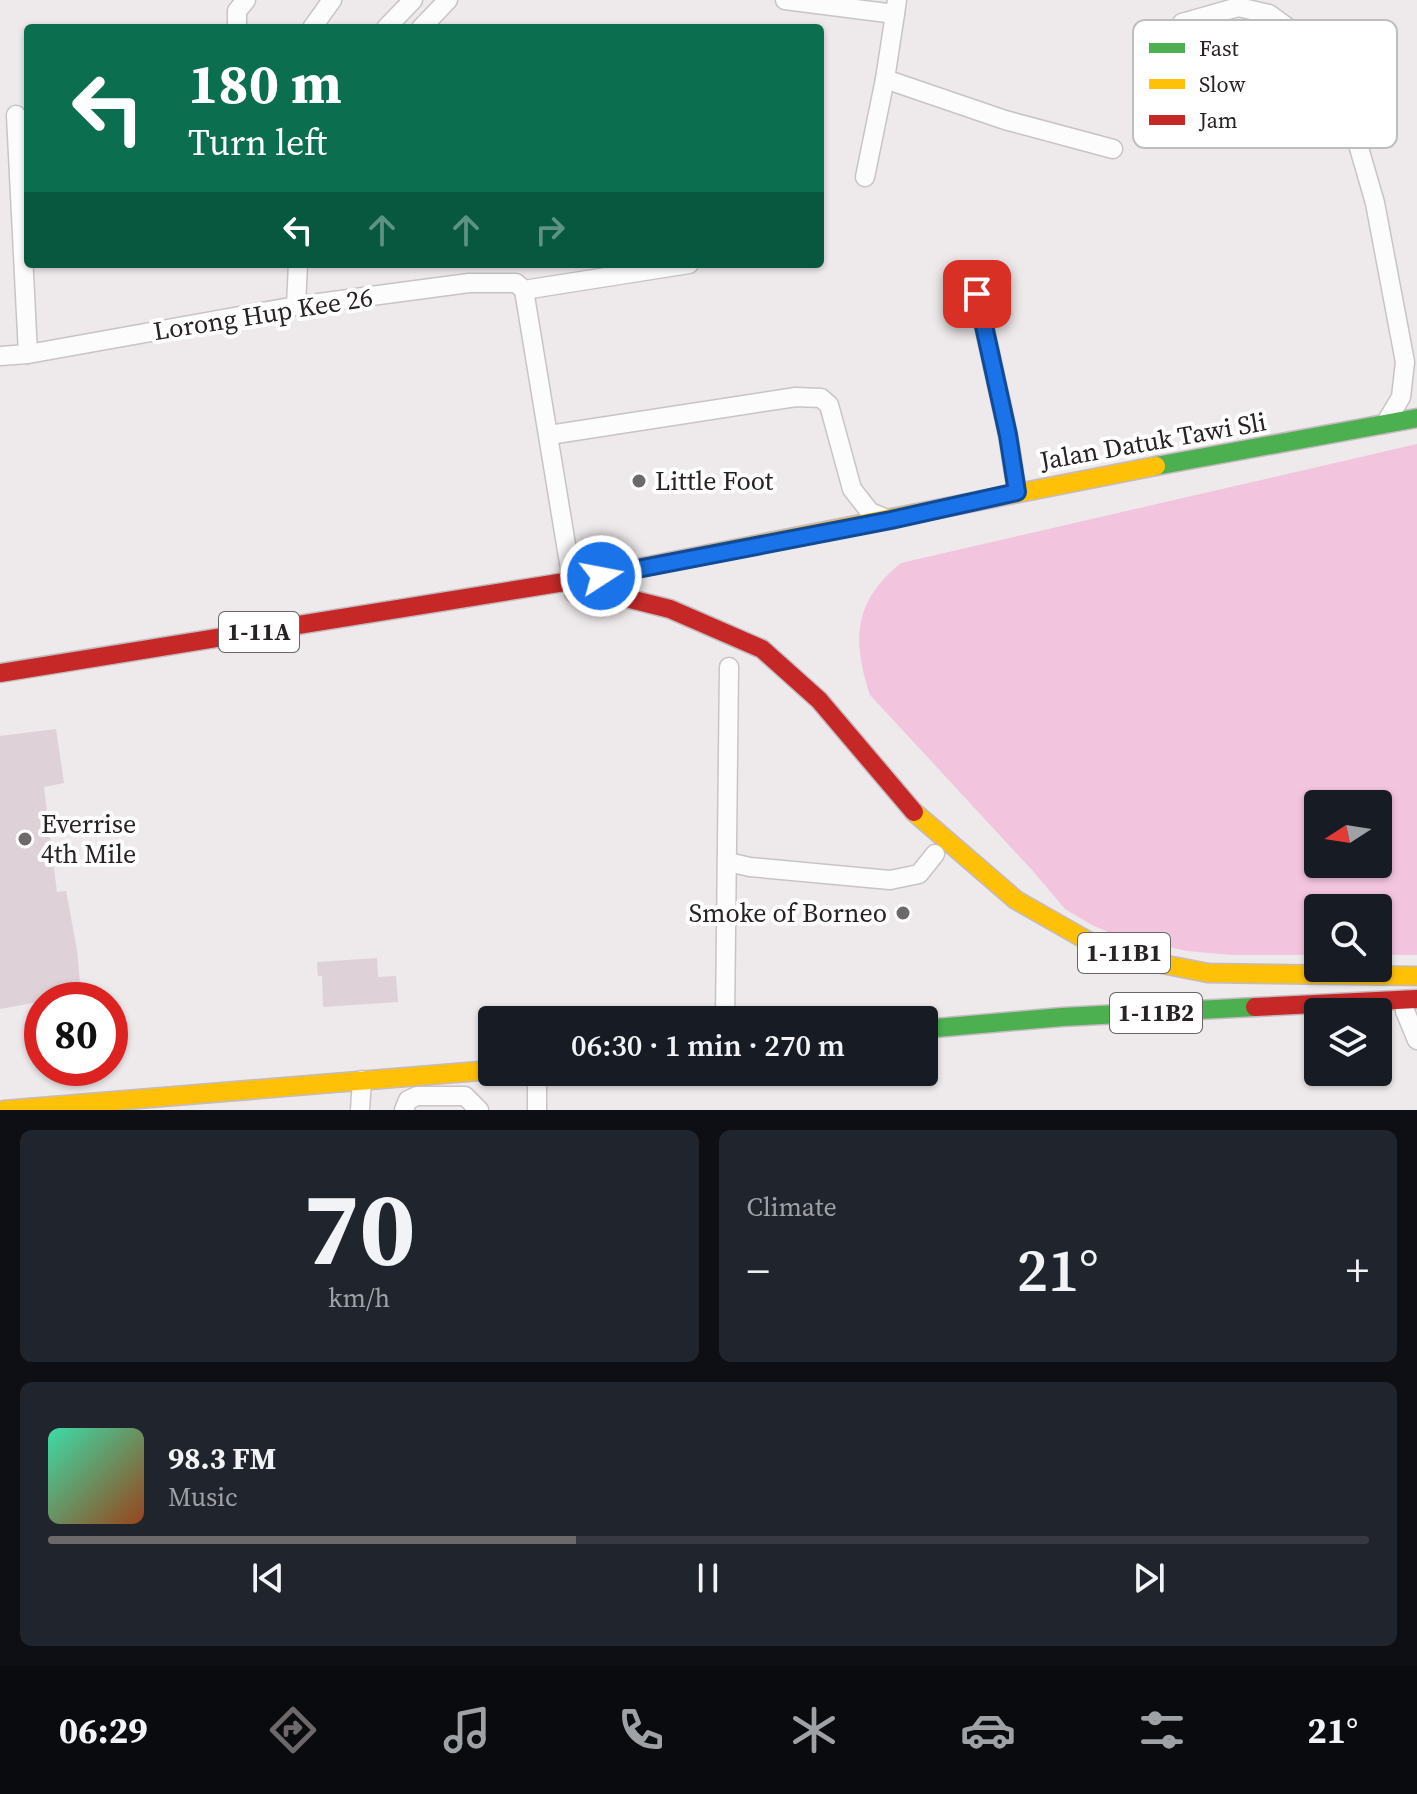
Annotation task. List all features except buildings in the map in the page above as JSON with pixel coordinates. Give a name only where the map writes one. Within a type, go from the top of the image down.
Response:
[{"type":"highway","name":"Jalan Datuk Tawi Sli","points":[[0,673],[572,581],[891,520],[1017,492],[1417,418]]},
{"type":"highway","name":"1-11B1","points":[[519,590],[622,597],[670,609],[762,649],[819,700],[907,806],[1016,900],[1088,941],[1152,962],[1208,973],[1304,974]]},
{"type":"highway","points":[[907,806],[921,837],[935,854]]},
{"type":"highway","points":[[1392,971],[1417,967]]},
{"type":"highway","name":"1-11B1","points":[[1392,975],[1417,976]]},
{"type":"highway","name":"1-11B2","points":[[938,1028],[1062,1017],[1389,1000],[1413,1009]]},
{"type":"highway","points":[[4,1110],[478,1071]]},
{"type":"street","points":[[237,24],[237,11],[246,0]]},
{"type":"street","points":[[315,24],[332,0]]},
{"type":"street","points":[[390,24],[413,0]]},
{"type":"street","points":[[425,24],[448,0]]},
{"type":"street","points":[[785,0],[896,7],[865,177]]},
{"type":"street","points":[[1192,20],[1238,7],[1269,14],[1277,20]]},
{"type":"street","points":[[885,79],[1005,120],[1113,149]]},
{"type":"street","points":[[16,115],[28,354]]},
{"type":"street","points":[[1359,148],[1375,203],[1405,362],[1401,397],[1385,424]]},
{"type":"street","points":[[296,306],[298,268]]},
{"type":"street","points":[[469,283],[472,268]]},
{"type":"street","name":"Lorong Hup Kee 26","points":[[0,356],[28,354],[296,306],[469,283],[516,283],[524,290],[664,268]]},
{"type":"street","points":[[524,290],[572,581]]},
{"type":"street","points":[[977,294],[1008,435],[1017,492]]},
{"type":"street","points":[[549,435],[796,397],[821,398],[829,405],[852,489],[870,512],[891,520]]},
{"type":"street","points":[[725,1006],[729,667]]},
{"type":"street","points":[[728,862],[750,867],[890,880],[919,874],[935,854]]},
{"type":"street","points":[[1413,1009],[1417,1040]]},
{"type":"street","points":[[360,1110],[362,1080]]},
{"type":"street","points":[[282,1086],[283,1110]]},
{"type":"street","points":[[537,1086],[537,1110]]},
{"type":"street","points":[[404,1110],[408,1100],[417,1096],[465,1096],[479,1110]]},
{"type":"shaded area","points":[[1417,444],[1417,955],[1392,955],[1392,894],[1304,894],[1304,955],[1233,955],[1187,951],[1118,936],[1065,909],[870,695],[860,657],[861,623],[873,592],[901,563]]},
{"type":"traffic: fast","points":[[1156,466],[1417,418]]},
{"type":"traffic: fast","points":[[938,1028],[1062,1017],[1255,1007]]},
{"type":"traffic: slow","points":[[577,580],[1156,466]]},
{"type":"traffic: slow","points":[[914,812],[1016,900],[1088,941],[1152,962],[1208,973],[1417,976]]},
{"type":"traffic: slow","points":[[4,1110],[478,1071]]},
{"type":"traffic: jam","points":[[0,673],[577,580]]},
{"type":"traffic: jam","points":[[574,593],[622,597],[670,609],[762,649],[819,700],[914,812]]},
{"type":"traffic: jam","points":[[1255,1007],[1417,999]]},
{"type":"place","name":"Little Foot","points":[[639,481]]},
{"type":"place","name":"Everrise 4th Mile","points":[[25,839]]},
{"type":"place","name":"Smoke of Borneo","points":[[903,913]]},
{"type":"route","points":[[601,576],[891,520],[1017,492],[1008,435],[977,294]]}]
